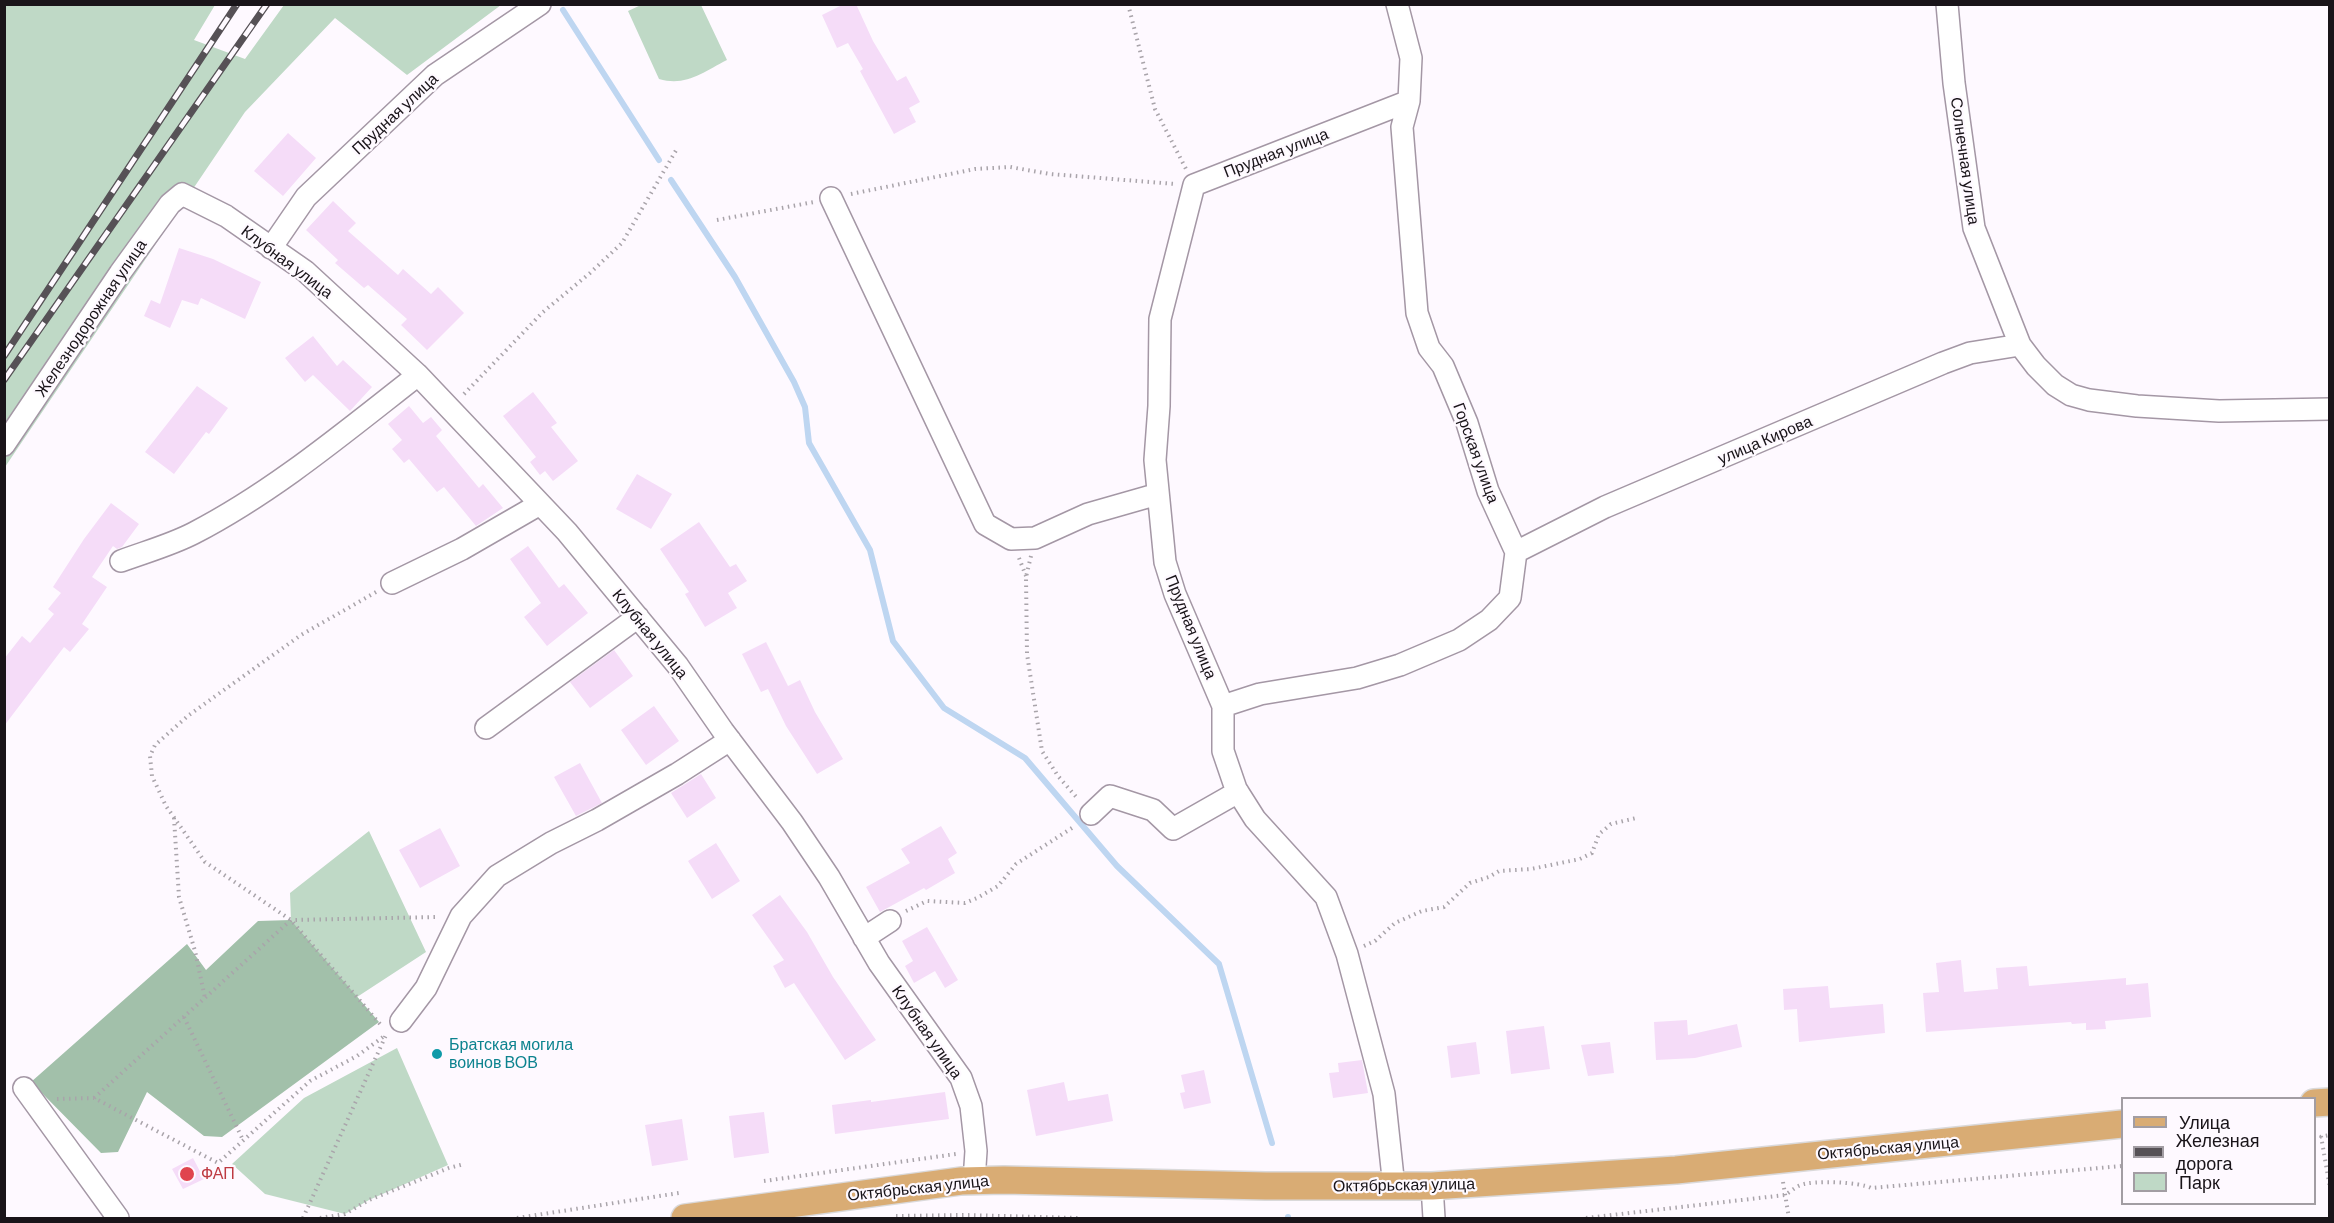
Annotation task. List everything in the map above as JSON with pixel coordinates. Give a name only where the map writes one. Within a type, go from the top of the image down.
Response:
[{"type":"main road","name":"Октябрьская улица","points":[[685,1218],[800,1210],[911,1186],[974,1181],[1432,1186],[1676,1170],[2121,1124]]},
{"type":"street","name":"Прудная улица","points":[[272,248],[306,197],[435,75],[540,4]]},
{"type":"street","name":"Горская улица","points":[[1223,706],[1260,694],[1357,678],[1400,665],[1460,640],[1489,620],[1510,598],[1515,552],[1488,490],[1479,455],[1467,423],[1443,366],[1429,348],[1417,314],[1402,127],[1409,101],[1411,58],[1397,4]]},
{"type":"street","name":"Солнечная улица","points":[[1947,4],[1954,83],[1974,228],[2020,345],[2036,366],[2055,386],[2071,395],[2090,400],[2137,406],[2219,411],[2330,410]]},
{"type":"street","name":"Прудная улица","points":[[1394,1187],[1384,1094],[1347,954],[1326,897],[1255,819],[1238,792],[1227,767],[1223,751],[1223,706],[1174,594],[1166,562],[1155,460],[1161,319],[1194,185],[1409,101]]},
{"type":"street","name":"Клубная улица","points":[[182,194],[225,216],[305,271],[418,375],[567,532],[678,666],[792,822],[829,877],[879,963],[961,1078],[971,1106],[976,1151],[974,1181]]},
{"type":"street","name":"Железнодорожная улица","points":[[4,445],[120,273],[170,204],[182,194]]},
{"type":"street","points":[[831,198],[985,524],[1011,539],[1035,538],[1088,514],[1158,494]]},
{"type":"street","name":"улица Кирова","points":[[1515,552],[1605,507],[1970,352],[2020,345]]},
{"type":"street","points":[[121,561],[192,534],[241,505],[313,457],[418,375]]},
{"type":"street","points":[[392,583],[462,549],[540,504]]},
{"type":"street","points":[[486,728],[638,617]]},
{"type":"street","points":[[394,1027],[426,988],[461,916],[497,876],[551,843],[597,820],[677,774],[730,740]]},
{"type":"street","points":[[1091,814],[1110,796],[1153,810],[1173,829],[1238,792]]},
{"type":"street","points":[[864,938],[898,916]]},
{"type":"street","points":[[24,1088],[118,1218]]},
{"type":"street","points":[[1432,1186],[1434,1218]]},
{"type":"path","points":[[1128,4],[1155,109],[1194,185]]},
{"type":"path","points":[[451,408],[543,312],[622,243],[678,147]]},
{"type":"path","points":[[717,220],[975,169],[1010,167],[1050,174],[1194,185]]},
{"type":"path","points":[[1035,538],[1026,577],[1027,654],[1042,751],[1058,776],[1091,814]]},
{"type":"path","points":[[392,583],[301,635],[189,715],[155,745],[150,756],[152,776],[174,817],[205,862],[291,920],[394,1027]]},
{"type":"path","points":[[174,817],[179,897],[195,951],[205,998]]},
{"type":"path","points":[[1347,954],[1375,941],[1395,923],[1422,911],[1444,906],[1470,883],[1499,871],[1531,869],[1580,859],[1592,853],[1599,834],[1611,824],[1636,818]]},
{"type":"path","points":[[898,916],[927,901],[965,903],[977,898],[998,886],[1016,864],[1066,832]]},
{"type":"path","points":[[94,1098],[291,920],[461,916]]},
{"type":"path","points":[[184,1017],[243,1140]]},
{"type":"path","points":[[24,1088],[31,1082],[41,1092],[61,1100],[94,1098],[218,1163],[310,1081],[379,1042],[394,1027]]},
{"type":"path","points":[[303,1218],[394,1027]]},
{"type":"path","points":[[2316,1137],[2330,1135]]},
{"type":"path","points":[[2321,1136],[2330,1188]]},
{"type":"path","points":[[1780,1158],[1789,1218]]},
{"type":"path","points":[[320,1218],[345,1214],[369,1200],[449,1168],[465,1164]]},
{"type":"path","points":[[1586,1218],[1785,1195],[1802,1184],[1843,1182],[1866,1185],[1871,1188],[2121,1166]]},
{"type":"path","points":[[918,1214],[1078,1218]]},
{"type":"green space","points":[[5,5],[215,5],[194,40],[245,59],[284,5],[501,5],[407,75],[335,18],[245,112],[5,467]]},
{"type":"green space","points":[[641,5],[701,5],[727,60],[686,80],[659,79],[628,11]]},
{"type":"green space","points":[[369,831],[426,952],[357,997],[291,920],[290,893]]},
{"type":"green space","points":[[291,920],[379,1022],[222,1137],[204,1136],[147,1092],[118,1152],[101,1153],[31,1082],[187,944],[206,970],[258,921]]},
{"type":"green space","points":[[397,1048],[448,1165],[369,1200],[345,1214],[265,1194],[232,1164],[304,1098]]},
{"type":"building","points":[[844,4],[856,4],[873,41],[897,81],[906,76],[920,102],[909,108],[916,122],[894,134],[860,71],[863,69],[848,43],[837,48],[822,15]]},
{"type":"building","points":[[288,133],[316,158],[283,196],[254,171]]},
{"type":"building","points":[[333,201],[356,223],[348,231],[398,275],[403,269],[431,294],[438,287],[464,313],[427,350],[401,325],[407,319],[368,285],[364,288],[335,263],[338,260],[306,230]]},
{"type":"building","points":[[179,248],[213,259],[261,282],[245,319],[201,298],[198,305],[182,300],[170,328],[144,316],[151,300],[160,304]]},
{"type":"building","points":[[313,336],[337,366],[343,360],[372,387],[350,411],[313,375],[305,382],[285,358]]},
{"type":"building","points":[[197,386],[228,408],[209,434],[206,432],[174,474],[145,452]]},
{"type":"building","points":[[533,392],[557,423],[551,427],[578,461],[553,481],[545,471],[540,475],[530,462],[536,457],[503,416]]},
{"type":"building","points":[[409,406],[423,423],[431,417],[442,430],[436,436],[479,488],[483,484],[503,508],[476,526],[444,487],[437,492],[409,459],[404,463],[392,449],[402,440],[388,424]]},
{"type":"building","points":[[637,474],[672,494],[651,529],[616,509]]},
{"type":"building","points":[[111,503],[139,524],[122,547],[117,549],[113,546],[92,577],[107,587],[82,624],[89,629],[70,652],[64,647],[4,726],[4,659],[22,636],[30,643],[54,614],[48,609],[61,593],[53,587]]},
{"type":"building","points":[[699,522],[730,567],[736,564],[747,581],[728,593],[737,608],[705,627],[685,594],[689,592],[660,549]]},
{"type":"building","points":[[528,546],[559,588],[564,584],[588,613],[547,646],[524,617],[541,603],[510,559]]},
{"type":"building","points":[[766,642],[788,686],[800,680],[815,712],[843,759],[817,774],[786,726],[768,689],[761,692],[742,654]]},
{"type":"building","points":[[614,650],[633,676],[590,708],[570,682]]},
{"type":"building","points":[[654,706],[679,741],[646,765],[621,730]]},
{"type":"building","points":[[580,763],[602,803],[576,816],[554,777]]},
{"type":"building","points":[[701,774],[716,798],[687,818],[671,793]]},
{"type":"building","points":[[941,826],[957,853],[948,859],[955,873],[880,912],[866,887],[910,863],[901,849]]},
{"type":"building","points":[[440,828],[460,866],[420,888],[399,850]]},
{"type":"building","points":[[716,843],[740,881],[712,899],[688,861]]},
{"type":"building","points":[[780,895],[807,932],[833,977],[876,1040],[845,1060],[794,983],[785,988],[773,966],[784,960],[752,915]]},
{"type":"building","points":[[927,927],[958,980],[945,988],[935,971],[914,983],[905,966],[913,961],[902,941]]},
{"type":"building","points":[[1961,960],[1964,992],[1998,989],[1996,968],[2027,966],[2029,986],[2126,978],[2126,985],[2148,983],[2151,1017],[2105,1021],[2106,1029],[2086,1030],[2086,1023],[2072,1024],[2071,1022],[1926,1032],[1923,993],[1939,992],[1936,963]]},
{"type":"building","points":[[1828,986],[1830,1008],[1883,1004],[1885,1033],[1799,1042],[1797,1009],[1784,1010],[1783,989]]},
{"type":"building","points":[[1687,1020],[1688,1035],[1737,1024],[1742,1047],[1695,1058],[1656,1060],[1654,1022]]},
{"type":"building","points":[[1544,1026],[1550,1069],[1511,1074],[1506,1031]]},
{"type":"building","points":[[1476,1042],[1480,1074],[1451,1078],[1447,1046]]},
{"type":"building","points":[[1610,1042],[1614,1073],[1588,1076],[1581,1045]]},
{"type":"building","points":[[1362,1060],[1368,1093],[1333,1098],[1329,1073],[1339,1072],[1338,1063]]},
{"type":"building","points":[[1204,1070],[1211,1103],[1184,1109],[1180,1093],[1185,1092],[1181,1075]]},
{"type":"building","points":[[1064,1082],[1068,1101],[1108,1094],[1113,1121],[1036,1136],[1027,1090]]},
{"type":"building","points":[[945,1092],[949,1119],[835,1134],[832,1105]]},
{"type":"building","points":[[764,1112],[769,1153],[734,1158],[729,1116]]},
{"type":"building","points":[[682,1119],[688,1160],[652,1166],[645,1125]]},
{"type":"building","points":[[193,1158],[204,1179],[183,1189],[172,1169]]},
{"type":"waterway","points":[[563,10],[659,160]]},
{"type":"waterway","points":[[671,180],[735,277],[794,382],[805,407],[809,443],[870,550],[893,641],[944,708],[1025,758],[1117,866],[1219,964],[1272,1143]]},
{"type":"railway","points":[[4,356],[237,4]]},
{"type":"railway","points":[[4,380],[267,4]]},
{"type":"place","name":"Братская могила воинов ВОВ","points":[[437,1054]]},
{"type":"place","name":"ФАП","points":[[187,1174]]}]
